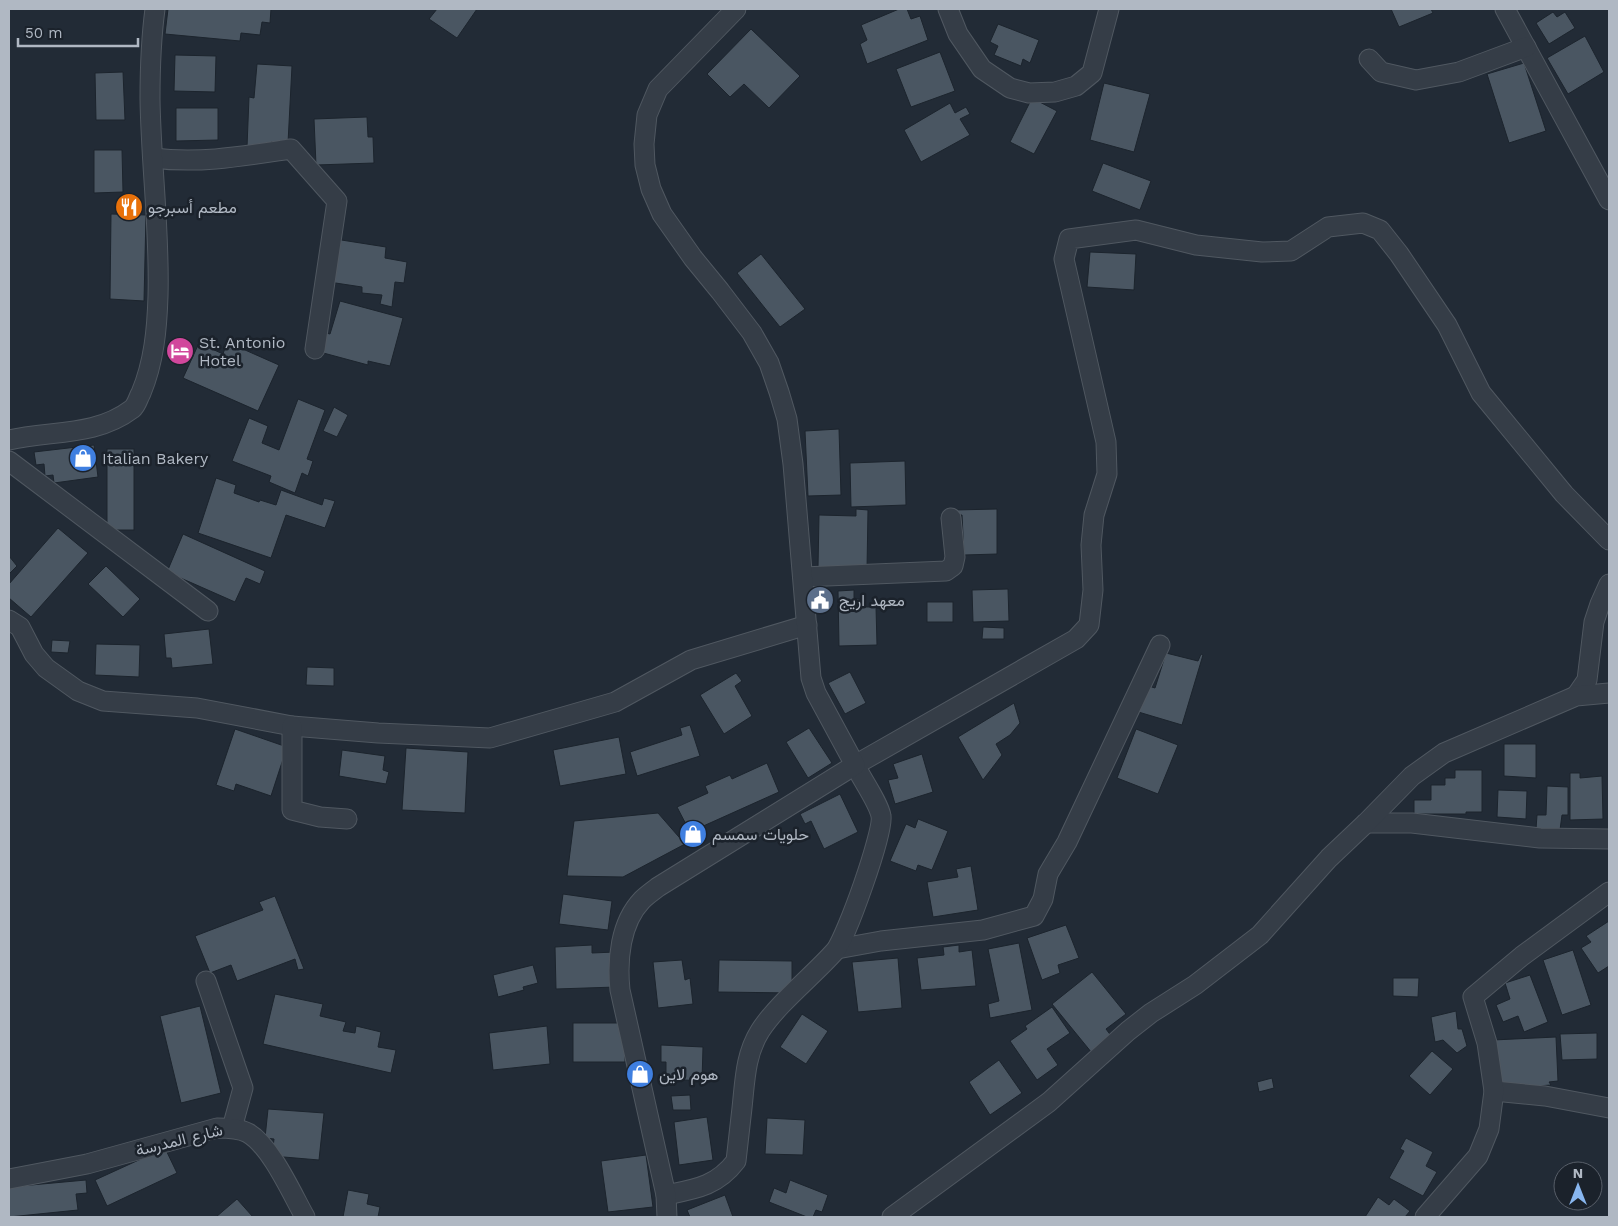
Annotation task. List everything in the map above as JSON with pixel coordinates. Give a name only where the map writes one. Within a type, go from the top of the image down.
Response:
[{"type":"street","points":[[9,440],[21,437],[74,432],[116,420],[134,408],[145,383],[154,351],[159,272],[150,100],[150,40],[156,9]]},
{"type":"street","points":[[666,1194],[689,1190],[715,1181],[728,1172],[736,1161],[746,1068],[751,1049],[760,1031],[772,1016],[837,949],[870,866],[881,822],[879,809],[816,693],[811,678],[793,464],[787,419],[769,363],[752,333],[693,258],[662,214],[651,189],[646,165],[644,144],[647,115],[658,89],[736,9]]},
{"type":"street","points":[[948,9],[958,34],[982,69],[1010,88],[1029,93],[1055,92],[1076,86],[1092,73],[1109,9]]},
{"type":"street","points":[[1505,9],[1609,200]]},
{"type":"street","points":[[1369,59],[1381,72],[1416,80],[1459,72],[1526,47]]},
{"type":"street","points":[[153,158],[191,161],[291,149],[337,201],[315,348]]},
{"type":"street","points":[[667,1217],[666,1194],[620,990],[620,956],[625,932],[632,915],[642,901],[658,887],[854,765],[1076,639],[1089,625],[1093,590],[1091,544],[1094,515],[1107,474],[1106,442],[1064,259],[1069,239],[1136,230],[1196,245],[1262,252],[1291,252],[1328,227],[1363,223],[1380,230],[1399,254],[1447,325],[1481,393],[1564,494],[1609,540]]},
{"type":"street","points":[[9,461],[208,612]]},
{"type":"street","points":[[803,577],[946,572],[953,566],[955,556],[952,518]]},
{"type":"street","points":[[1576,696],[1587,680],[1594,622],[1609,584]]},
{"type":"street","points":[[9,620],[20,628],[34,654],[46,668],[78,691],[103,701],[197,708],[292,726],[378,733],[490,738],[615,702],[691,660],[807,625]]},
{"type":"street","points":[[837,949],[881,941],[983,930],[1034,916],[1043,899],[1048,874],[1067,842],[1160,645]]},
{"type":"street","points":[[1590,654],[1602,681],[1609,687]]},
{"type":"street","points":[[892,1217],[1049,1102],[1128,1031],[1151,1013],[1195,985],[1260,935],[1328,858],[1412,776],[1444,753],[1576,696],[1609,693]]},
{"type":"street","points":[[292,726],[292,810],[320,817],[347,819]]},
{"type":"street","points":[[1366,823],[1412,823],[1540,838],[1609,839]]},
{"type":"street","points":[[1425,1217],[1478,1156],[1489,1130],[1494,1091],[1487,1043],[1473,997],[1522,956],[1609,892]]},
{"type":"street","points":[[206,981],[243,1088],[232,1128]]},
{"type":"street","points":[[1494,1091],[1545,1096],[1609,1108]]},
{"type":"street","name":"شارع المدرسة","points":[[9,1179],[87,1164],[217,1128],[232,1128],[248,1133],[267,1150],[305,1217]]},
{"type":"building","points":[[168,9],[271,9],[270,23],[262,22],[260,35],[241,33],[240,41],[165,34]]},
{"type":"building","points":[[437,9],[477,9],[457,38],[429,19]]},
{"type":"building","points":[[899,9],[907,9],[911,19],[920,16],[928,40],[867,64],[860,44],[867,40],[861,25]]},
{"type":"building","points":[[1391,9],[1431,9],[1433,13],[1399,27]]},
{"type":"building","points":[[1553,12],[1557,17],[1565,12],[1575,28],[1549,44],[1536,23]]},
{"type":"building","points":[[998,24],[1039,40],[1030,63],[1023,59],[1021,66],[994,55],[998,46],[990,42]]},
{"type":"building","points":[[751,29],[800,76],[769,108],[744,84],[730,97],[707,74]]},
{"type":"building","points":[[1585,36],[1604,72],[1568,94],[1547,58]]},
{"type":"building","points":[[940,52],[955,91],[911,107],[896,69]]},
{"type":"building","points":[[175,55],[216,56],[215,92],[174,91]]},
{"type":"building","points":[[1524,63],[1546,131],[1509,143],[1487,74]]},
{"type":"building","points":[[257,64],[292,66],[288,143],[271,142],[271,148],[247,147],[249,97],[254,98]]},
{"type":"building","points":[[123,72],[125,120],[96,120],[95,73]]},
{"type":"building","points":[[1104,83],[1150,94],[1134,152],[1090,140]]},
{"type":"building","points":[[1032,98],[1057,111],[1034,154],[1010,142]]},
{"type":"building","points":[[950,103],[955,113],[966,107],[970,114],[960,119],[970,135],[921,162],[904,130]]},
{"type":"building","points":[[176,108],[218,108],[218,140],[176,141]]},
{"type":"building","points":[[367,117],[368,137],[373,137],[374,163],[316,165],[314,119]]},
{"type":"building","points":[[94,150],[122,150],[123,192],[94,193]]},
{"type":"building","points":[[1103,163],[1151,181],[1140,210],[1092,191]]},
{"type":"building","points":[[111,214],[146,215],[144,301],[110,299]]},
{"type":"building","points":[[335,239],[386,247],[385,258],[407,262],[404,283],[395,282],[392,307],[380,304],[382,295],[362,293],[362,287],[329,282]]},
{"type":"building","points":[[1090,252],[1136,254],[1134,290],[1087,287]]},
{"type":"building","points":[[761,254],[805,309],[780,327],[737,273]]},
{"type":"building","points":[[340,301],[403,318],[390,366],[368,361],[368,365],[316,351],[322,332],[330,334]]},
{"type":"building","points":[[227,342],[279,365],[258,411],[183,378],[199,343],[223,354]]},
{"type":"building","points":[[298,399],[325,410],[307,459],[313,461],[308,476],[302,473],[295,493],[269,482],[271,476],[232,461],[249,418],[268,426],[262,443],[279,450]]},
{"type":"building","points":[[334,407],[348,415],[337,437],[323,431]]},
{"type":"building","points":[[839,429],[841,495],[808,496],[805,431]]},
{"type":"building","points":[[94,445],[98,477],[54,483],[53,475],[45,476],[44,464],[36,465],[34,452]]},
{"type":"building","points":[[107,449],[134,449],[134,530],[107,530]]},
{"type":"building","points":[[905,461],[906,505],[851,507],[850,463]]},
{"type":"building","points":[[216,478],[236,485],[234,493],[259,502],[260,500],[276,505],[281,490],[322,505],[324,498],[335,501],[325,528],[286,515],[271,558],[198,533]]},
{"type":"building","points":[[856,509],[868,510],[867,569],[818,567],[819,515],[856,516]]},
{"type":"building","points":[[997,509],[997,554],[964,555],[962,515],[955,515],[955,510]]},
{"type":"building","points":[[58,528],[88,553],[31,617],[9,598],[9,584]]},
{"type":"building","points":[[183,534],[265,571],[260,584],[246,578],[235,602],[167,572]]},
{"type":"building","points":[[9,556],[17,566],[9,574]]},
{"type":"building","points":[[106,566],[140,599],[123,617],[88,584]]},
{"type":"building","points":[[1008,589],[1009,621],[973,622],[972,590]]},
{"type":"building","points":[[854,590],[854,599],[863,599],[865,607],[876,607],[877,645],[839,646],[838,591]]},
{"type":"building","points":[[927,602],[953,602],[953,622],[927,622]]},
{"type":"building","points":[[983,627],[1004,628],[1004,639],[982,639]]},
{"type":"building","points":[[209,629],[213,664],[172,668],[171,658],[166,658],[164,634]]},
{"type":"building","points":[[52,640],[70,641],[68,653],[51,652]]},
{"type":"building","points":[[96,644],[140,645],[139,677],[95,675]]},
{"type":"building","points":[[1166,653],[1198,661],[1201,654],[1203,655],[1182,725],[1135,711],[1142,684],[1155,688]]},
{"type":"building","points":[[307,667],[334,668],[334,686],[306,685]]},
{"type":"building","points":[[850,672],[866,703],[845,714],[828,683]]},
{"type":"building","points":[[736,673],[742,681],[735,686],[752,716],[724,734],[700,695]]},
{"type":"building","points":[[1014,703],[1020,723],[1010,735],[996,744],[1002,755],[983,780],[958,737]]},
{"type":"building","points":[[690,725],[700,756],[637,776],[630,752],[682,735],[680,728]]},
{"type":"building","points":[[809,728],[832,763],[808,778],[786,742]]},
{"type":"building","points":[[235,729],[287,747],[271,796],[236,784],[234,791],[216,785]]},
{"type":"building","points":[[1136,729],[1178,745],[1158,794],[1117,778]]},
{"type":"building","points":[[619,737],[626,774],[560,786],[553,750]]},
{"type":"building","points":[[1504,744],[1536,744],[1536,778],[1504,776]]},
{"type":"building","points":[[406,748],[468,752],[465,813],[402,810]]},
{"type":"building","points":[[342,750],[385,756],[383,770],[389,772],[386,784],[339,776]]},
{"type":"building","points":[[922,754],[933,792],[895,804],[888,780],[898,778],[893,764]]},
{"type":"building","points":[[767,763],[779,792],[690,832],[677,807],[708,793],[705,786],[730,775],[732,779]]},
{"type":"building","points":[[1455,770],[1482,770],[1482,812],[1466,812],[1466,814],[1414,814],[1414,800],[1431,800],[1431,785],[1445,785],[1445,778],[1455,778]]},
{"type":"building","points":[[1570,773],[1580,773],[1580,778],[1602,776],[1603,819],[1570,820]]},
{"type":"building","points":[[1547,786],[1568,787],[1568,815],[1562,815],[1560,830],[1536,829],[1537,815],[1546,815]]},
{"type":"building","points":[[1498,790],[1527,791],[1526,819],[1497,817]]},
{"type":"building","points":[[840,794],[858,832],[824,849],[811,821],[805,824],[800,814]]},
{"type":"building","points":[[658,813],[685,844],[623,877],[567,876],[574,821]]},
{"type":"building","points":[[918,819],[948,831],[932,870],[918,865],[916,871],[890,861],[906,824],[915,828]]},
{"type":"building","points":[[971,866],[978,910],[933,917],[927,882],[958,877],[956,869]]},
{"type":"building","points":[[563,894],[612,901],[608,930],[559,924]]},
{"type":"building","points":[[275,896],[304,969],[298,970],[295,959],[237,981],[231,965],[210,973],[195,936],[263,910],[259,902]]},
{"type":"building","points":[[1609,921],[1609,966],[1598,973],[1581,948],[1591,942],[1586,936]]},
{"type":"building","points":[[1066,925],[1079,958],[1058,965],[1060,973],[1042,980],[1027,938]]},
{"type":"building","points":[[1019,943],[1032,1010],[990,1018],[988,1004],[999,1001],[988,949]]},
{"type":"building","points":[[592,945],[592,953],[615,952],[616,987],[556,989],[555,947]]},
{"type":"building","points":[[959,945],[959,952],[972,950],[976,986],[921,990],[917,958],[944,955],[943,947]]},
{"type":"building","points":[[1573,950],[1591,1005],[1562,1015],[1543,960]]},
{"type":"building","points":[[898,958],[902,1008],[858,1012],[852,962]]},
{"type":"building","points":[[682,960],[685,980],[690,978],[693,1004],[658,1008],[653,962]]},
{"type":"building","points":[[719,960],[792,961],[792,993],[718,992]]},
{"type":"building","points":[[533,965],[538,983],[523,987],[524,990],[498,997],[493,975]]},
{"type":"building","points":[[1092,972],[1126,1014],[1106,1029],[1112,1037],[1092,1053],[1052,1004]]},
{"type":"building","points":[[1530,975],[1548,1022],[1524,1032],[1518,1016],[1503,1022],[1496,1005],[1510,999],[1505,983]]},
{"type":"building","points":[[1393,978],[1419,978],[1418,997],[1393,996]]},
{"type":"building","points":[[275,994],[323,1004],[320,1016],[346,1022],[343,1031],[355,1033],[356,1026],[381,1032],[378,1047],[396,1050],[391,1073],[263,1044]]},
{"type":"building","points":[[200,1006],[221,1093],[181,1103],[160,1016]]},
{"type":"building","points":[[1052,1007],[1070,1033],[1047,1049],[1058,1065],[1037,1080],[1010,1041],[1027,1029],[1025,1026]]},
{"type":"building","points":[[1456,1011],[1458,1029],[1462,1029],[1467,1046],[1457,1053],[1443,1040],[1435,1042],[1431,1017]]},
{"type":"building","points":[[802,1014],[828,1031],[806,1064],[780,1047]]},
{"type":"building","points":[[573,1023],[625,1023],[625,1062],[573,1062]]},
{"type":"building","points":[[547,1026],[550,1064],[493,1070],[489,1033]]},
{"type":"building","points":[[1597,1033],[1597,1059],[1562,1060],[1560,1034]]},
{"type":"building","points":[[1556,1037],[1558,1081],[1549,1082],[1551,1085],[1497,1089],[1493,1040]]},
{"type":"building","points":[[661,1045],[703,1047],[702,1081],[666,1079],[666,1062],[661,1062]]},
{"type":"building","points":[[1432,1051],[1453,1069],[1430,1095],[1409,1076]]},
{"type":"building","points":[[999,1060],[1022,1093],[990,1115],[969,1082]]},
{"type":"building","points":[[1272,1078],[1274,1088],[1259,1092],[1257,1082]]},
{"type":"building","points":[[690,1095],[691,1110],[673,1110],[671,1096]]},
{"type":"building","points":[[268,1109],[324,1113],[319,1160],[272,1156],[274,1139],[265,1138]]},
{"type":"building","points":[[707,1117],[713,1160],[679,1165],[674,1122]]},
{"type":"building","points":[[767,1118],[805,1120],[803,1155],[765,1154]]},
{"type":"building","points":[[1406,1138],[1433,1152],[1426,1166],[1437,1172],[1423,1196],[1389,1178],[1404,1151],[1400,1149]]},
{"type":"building","points":[[165,1148],[177,1173],[107,1206],[95,1180]]},
{"type":"building","points":[[646,1155],[653,1207],[608,1212],[601,1161]]},
{"type":"building","points":[[86,1180],[87,1193],[76,1194],[78,1210],[9,1217],[9,1187]]},
{"type":"building","points":[[790,1180],[828,1195],[822,1212],[816,1210],[813,1217],[807,1217],[769,1202],[774,1188],[786,1193]]},
{"type":"building","points":[[348,1190],[369,1194],[367,1204],[380,1207],[378,1217],[343,1217]]},
{"type":"building","points":[[725,1195],[733,1217],[690,1217],[687,1210]]},
{"type":"building","points":[[1378,1197],[1389,1205],[1394,1199],[1410,1211],[1405,1217],[1365,1217]]},
{"type":"building","points":[[237,1199],[253,1217],[216,1217]]},
{"type":"place","name":"مطعم أسبرجو","points":[[129,207]]},
{"type":"place","name":"St. Antonio Hotel","points":[[180,351]]},
{"type":"place","name":"Italian Bakery","points":[[83,458]]},
{"type":"place","name":"معهد اريج","points":[[820,600]]},
{"type":"place","name":"حلويات سمسم","points":[[693,834]]},
{"type":"place","name":"هوم لاين","points":[[640,1074]]}]
